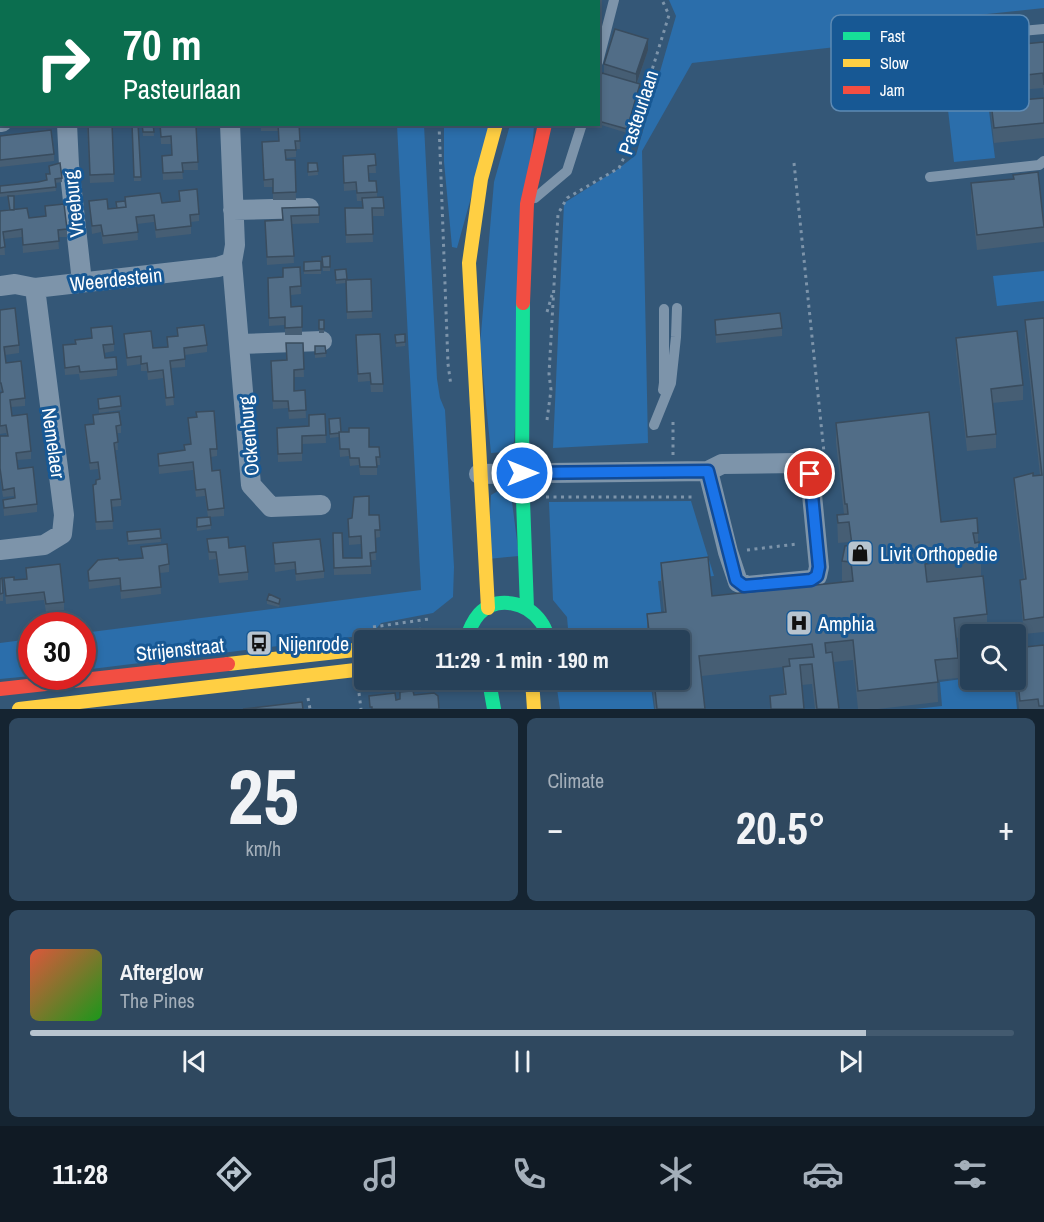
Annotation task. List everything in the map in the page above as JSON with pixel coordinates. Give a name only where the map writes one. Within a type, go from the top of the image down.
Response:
[{"type":"main road","points":[[488,608],[469,263],[481,179],[495,126]]},
{"type":"main road","points":[[527,608],[522,473],[522,317],[527,204],[545,126]]},
{"type":"main road","points":[[471,630],[479,614],[488,608],[501,603],[514,603],[538,616],[546,630]]},
{"type":"main road","name":"Strijenstraat","points":[[0,689],[354,650]]},
{"type":"main road","name":"Strijenstraat","points":[[19,709],[354,670]]},
{"type":"main road","points":[[490,690],[494,709]]},
{"type":"main road","points":[[531,690],[534,709]]},
{"type":"street","name":"Vreeburg","points":[[67,126],[69,165],[82,282]]},
{"type":"street","name":"Ockenburg","points":[[230,126],[235,245],[232,262],[251,485],[271,507],[321,505]]},
{"type":"street","points":[[233,210],[314,208]]},
{"type":"street","name":"Weerdestein","points":[[0,286],[15,284],[35,288],[218,267],[232,262]]},
{"type":"street","name":"Nemelaer","points":[[0,550],[44,545],[62,534],[64,515],[35,288]]},
{"type":"street","points":[[239,344],[322,341]]},
{"type":"street","points":[[479,474],[708,471],[722,464],[798,463],[803,465],[810,474],[820,570],[817,576],[811,580],[744,586],[736,580],[708,471]]},
{"type":"lane","points":[[600,54],[614,0]]},
{"type":"lane","points":[[1029,30],[1044,29]]},
{"type":"lane","points":[[527,204],[567,171],[581,126]]},
{"type":"lane","points":[[930,177],[1039,165],[1044,161]]},
{"type":"lane","points":[[664,309],[664,383],[654,425],[671,383],[676,337],[676,308]]},
{"type":"path","name":"Pasteurlaan","points":[[549,374],[558,214],[567,198],[619,168],[627,150],[669,15],[662,0]]},
{"type":"path","points":[[794,163],[826,470]]},
{"type":"path","points":[[538,498],[696,497]]},
{"type":"path","points":[[728,552],[817,542]]},
{"type":"path","points":[[367,628],[437,618]]},
{"type":"path","points":[[359,691],[361,709]]},
{"type":"path","points":[[308,696],[310,709]]},
{"type":"shaded area","points":[[669,0],[1044,0],[1044,8],[978,15],[831,15],[831,48],[692,63],[642,151],[648,443],[553,448],[564,203],[636,155],[676,16]]},
{"type":"shaded area","points":[[948,111],[989,111],[995,158],[954,162]]},
{"type":"shaded area","points":[[397,126],[424,126],[437,379],[440,398],[445,410],[454,567],[453,597],[433,613],[381,623],[375,630],[354,630],[354,637],[96,668],[96,631],[421,590]]},
{"type":"shaded area","points":[[444,126],[489,126],[457,248],[452,247],[444,162]]},
{"type":"shaded area","points":[[510,126],[534,126],[514,442],[504,452],[491,453],[480,345],[494,182]]},
{"type":"shaded area","points":[[1044,271],[1044,301],[997,306],[993,276]]},
{"type":"shaded area","points":[[498,491],[511,494],[519,556],[488,559],[491,495]]},
{"type":"shaded area","points":[[691,501],[714,576],[658,581],[663,630],[568,630],[567,617],[553,600],[549,502]]},
{"type":"shaded area","points":[[18,641],[18,677],[0,679],[0,643]]},
{"type":"shaded area","points":[[960,679],[960,690],[1015,690],[1017,709],[915,709],[942,706],[940,682]]},
{"type":"shaded area","points":[[557,690],[651,690],[654,709],[560,709]]},
{"type":"building","points":[[615,29],[648,39],[636,74],[604,64]]},
{"type":"building","points":[[1044,42],[1044,85],[1043,73],[1029,75],[1029,44]]},
{"type":"building","points":[[602,73],[640,84],[627,129],[600,122]]},
{"type":"building","points":[[1044,98],[1044,123],[994,128],[992,111],[1029,111],[1029,99]]},
{"type":"building","points":[[88,126],[112,126],[114,174],[90,175]]},
{"type":"building","points":[[132,126],[138,126],[141,177],[134,177]]},
{"type":"building","points":[[142,126],[153,126],[154,132],[143,132]]},
{"type":"building","points":[[160,126],[196,126],[198,162],[182,163],[183,172],[163,173],[162,156],[172,155],[171,136],[161,137]]},
{"type":"building","points":[[278,126],[299,126],[300,141],[295,141],[296,150],[285,150],[286,160],[295,160],[296,192],[273,193],[273,179],[264,180],[262,142],[279,141]]},
{"type":"building","points":[[51,130],[54,154],[0,160],[0,136]]},
{"type":"building","points":[[375,154],[376,165],[368,166],[369,181],[376,181],[377,192],[357,193],[356,182],[344,183],[343,156]]},
{"type":"building","points":[[60,163],[62,178],[55,179],[56,187],[0,193],[0,186],[47,180],[46,174],[50,174],[49,166]]},
{"type":"building","points":[[308,163],[317,163],[318,171],[308,172]]},
{"type":"building","points":[[1038,172],[1044,227],[977,235],[971,183],[1014,179],[1013,175]]},
{"type":"building","points":[[197,189],[199,214],[190,215],[191,226],[156,230],[154,215],[136,217],[138,232],[103,236],[101,225],[92,226],[89,201],[107,199],[108,209],[126,207],[125,197],[160,193],[162,203],[180,201],[179,191]]},
{"type":"building","points":[[8,196],[14,196],[14,210],[10,210]]},
{"type":"building","points":[[383,197],[384,208],[372,208],[373,234],[346,235],[345,208],[363,208],[362,198]]},
{"type":"building","points":[[125,201],[126,207],[117,208],[116,202]]},
{"type":"building","points":[[64,204],[67,229],[58,230],[59,241],[23,245],[22,229],[3,232],[5,247],[0,248],[0,211],[27,208],[29,218],[46,216],[45,206]]},
{"type":"building","points":[[319,207],[319,215],[291,216],[294,256],[267,257],[265,221],[283,220],[282,208]]},
{"type":"building","points":[[330,256],[330,267],[323,267],[322,257]]},
{"type":"building","points":[[321,261],[321,270],[304,271],[304,262]]},
{"type":"building","points":[[300,267],[301,286],[290,287],[291,307],[302,306],[302,327],[285,328],[285,317],[269,318],[268,278],[283,277],[283,268]]},
{"type":"building","points":[[346,269],[347,279],[336,280],[335,270]]},
{"type":"building","points":[[371,279],[372,311],[347,312],[346,280]]},
{"type":"building","points":[[15,308],[19,345],[4,347],[6,363],[21,361],[25,398],[10,400],[12,416],[27,414],[31,451],[16,453],[18,469],[33,467],[37,504],[4,508],[3,500],[15,498],[14,488],[3,490],[0,468],[0,436],[8,436],[6,425],[0,426],[0,393],[3,392],[0,383],[0,310]]},
{"type":"building","points":[[780,313],[782,328],[716,335],[715,320]]},
{"type":"building","points":[[1044,318],[1044,617],[1024,620],[1020,580],[1026,579],[1014,478],[1033,473],[1033,476],[1042,475],[1025,320]]},
{"type":"building","points":[[319,320],[324,320],[324,329],[319,329]]},
{"type":"building","points":[[204,325],[207,345],[184,348],[185,359],[170,361],[174,397],[166,398],[163,370],[148,372],[147,363],[141,364],[141,356],[127,358],[124,334],[151,331],[153,348],[168,347],[167,337],[178,336],[177,328]]},
{"type":"building","points":[[112,326],[114,344],[103,345],[105,358],[116,357],[117,369],[80,372],[79,366],[65,368],[63,345],[76,344],[75,340],[92,338],[91,328]]},
{"type":"building","points":[[1017,331],[1023,385],[991,389],[996,434],[967,437],[956,338]]},
{"type":"building","points":[[380,334],[383,384],[371,384],[370,373],[358,374],[356,335]]},
{"type":"building","points":[[405,334],[405,342],[396,343],[395,335]]},
{"type":"building","points":[[286,343],[303,343],[304,369],[294,370],[294,391],[305,390],[306,410],[289,411],[288,401],[273,401],[271,361],[287,360]]},
{"type":"building","points":[[315,346],[325,346],[326,353],[315,354]]},
{"type":"building","points":[[120,396],[121,406],[99,409],[98,399]]},
{"type":"building","points":[[214,411],[217,449],[210,449],[212,471],[220,470],[224,508],[208,510],[205,489],[196,490],[193,462],[159,466],[158,454],[185,450],[184,445],[191,444],[188,418],[197,417],[196,412]]},
{"type":"building","points":[[119,412],[121,425],[116,426],[118,442],[114,443],[121,499],[111,500],[113,521],[96,522],[93,485],[96,484],[96,480],[100,479],[98,462],[90,463],[85,425],[94,424],[93,415]]},
{"type":"building","points":[[929,412],[941,522],[977,518],[978,533],[973,533],[975,543],[979,542],[981,557],[925,564],[927,582],[983,576],[987,614],[954,618],[958,658],[935,660],[938,682],[858,691],[853,640],[825,643],[826,653],[832,652],[839,709],[817,709],[812,664],[800,665],[804,709],[771,709],[770,696],[786,694],[783,667],[790,666],[789,659],[814,657],[812,644],[699,656],[705,709],[657,709],[655,690],[690,690],[690,630],[649,630],[647,614],[666,612],[661,563],[708,557],[712,596],[853,581],[851,562],[842,561],[845,546],[852,545],[849,522],[838,523],[837,515],[848,514],[836,423]]},
{"type":"building","points":[[325,414],[326,435],[302,436],[302,453],[278,454],[277,428],[309,426],[309,415]]},
{"type":"building","points":[[340,418],[341,432],[330,434],[329,419]]},
{"type":"building","points":[[349,428],[369,428],[369,447],[379,447],[380,457],[376,457],[377,467],[360,467],[359,458],[350,458],[349,449],[340,449],[339,432],[349,432]]},
{"type":"building","points":[[369,496],[369,515],[379,515],[380,530],[375,530],[376,552],[370,553],[371,566],[334,568],[333,533],[342,533],[343,558],[362,558],[361,536],[349,537],[348,519],[352,518],[354,497]]},
{"type":"building","points":[[210,517],[211,525],[197,527],[197,518]]},
{"type":"building","points":[[160,529],[161,538],[128,541],[127,532]]},
{"type":"building","points":[[228,537],[229,548],[245,546],[248,572],[219,575],[216,552],[209,552],[207,539]]},
{"type":"building","points":[[320,539],[324,571],[296,574],[295,562],[275,564],[273,543]]},
{"type":"building","points":[[167,544],[169,564],[159,566],[161,587],[121,591],[120,578],[89,581],[88,571],[98,560],[143,558],[141,547]]},
{"type":"building","points":[[60,564],[64,602],[46,604],[44,592],[6,596],[4,578],[27,579],[26,568]]},
{"type":"building","points":[[2,578],[3,593],[0,594],[0,579]]},
{"type":"building","points":[[269,594],[280,599],[279,604],[267,600]]},
{"type":"building","points":[[1044,645],[1044,706],[1039,706],[1038,699],[1020,701],[1019,690],[1026,690],[1026,647]]},
{"type":"building","points":[[413,691],[414,695],[434,693],[438,696],[439,709],[372,709],[370,707],[369,696],[395,693],[396,700],[400,699],[400,692]]},
{"type":"building","points":[[302,702],[303,709],[243,709]]},
{"type":"traffic: fast","points":[[523,303],[522,473],[527,608]]},
{"type":"traffic: fast","points":[[470,630],[474,620],[486,608],[503,603],[511,603],[528,610],[535,615],[545,630]]},
{"type":"traffic: fast","points":[[491,690],[494,709]]},
{"type":"traffic: slow","points":[[488,608],[469,263],[481,179],[495,126]]},
{"type":"traffic: slow","points":[[228,664],[354,650]]},
{"type":"traffic: slow","points":[[19,709],[354,670]]},
{"type":"traffic: slow","points":[[533,690],[534,709]]},
{"type":"traffic: jam","points":[[523,303],[527,204],[545,126]]},
{"type":"traffic: jam","points":[[0,689],[228,664]]},
{"type":"place","name":"Livit Orthopedie","points":[[860,553]]},
{"type":"place","name":"Amphia","points":[[799,623]]},
{"type":"place","name":"Nijenrode","points":[[259,643]]},
{"type":"route","points":[[522,473],[708,471],[736,580],[744,586],[811,580],[817,576],[820,570],[810,474]]}]
